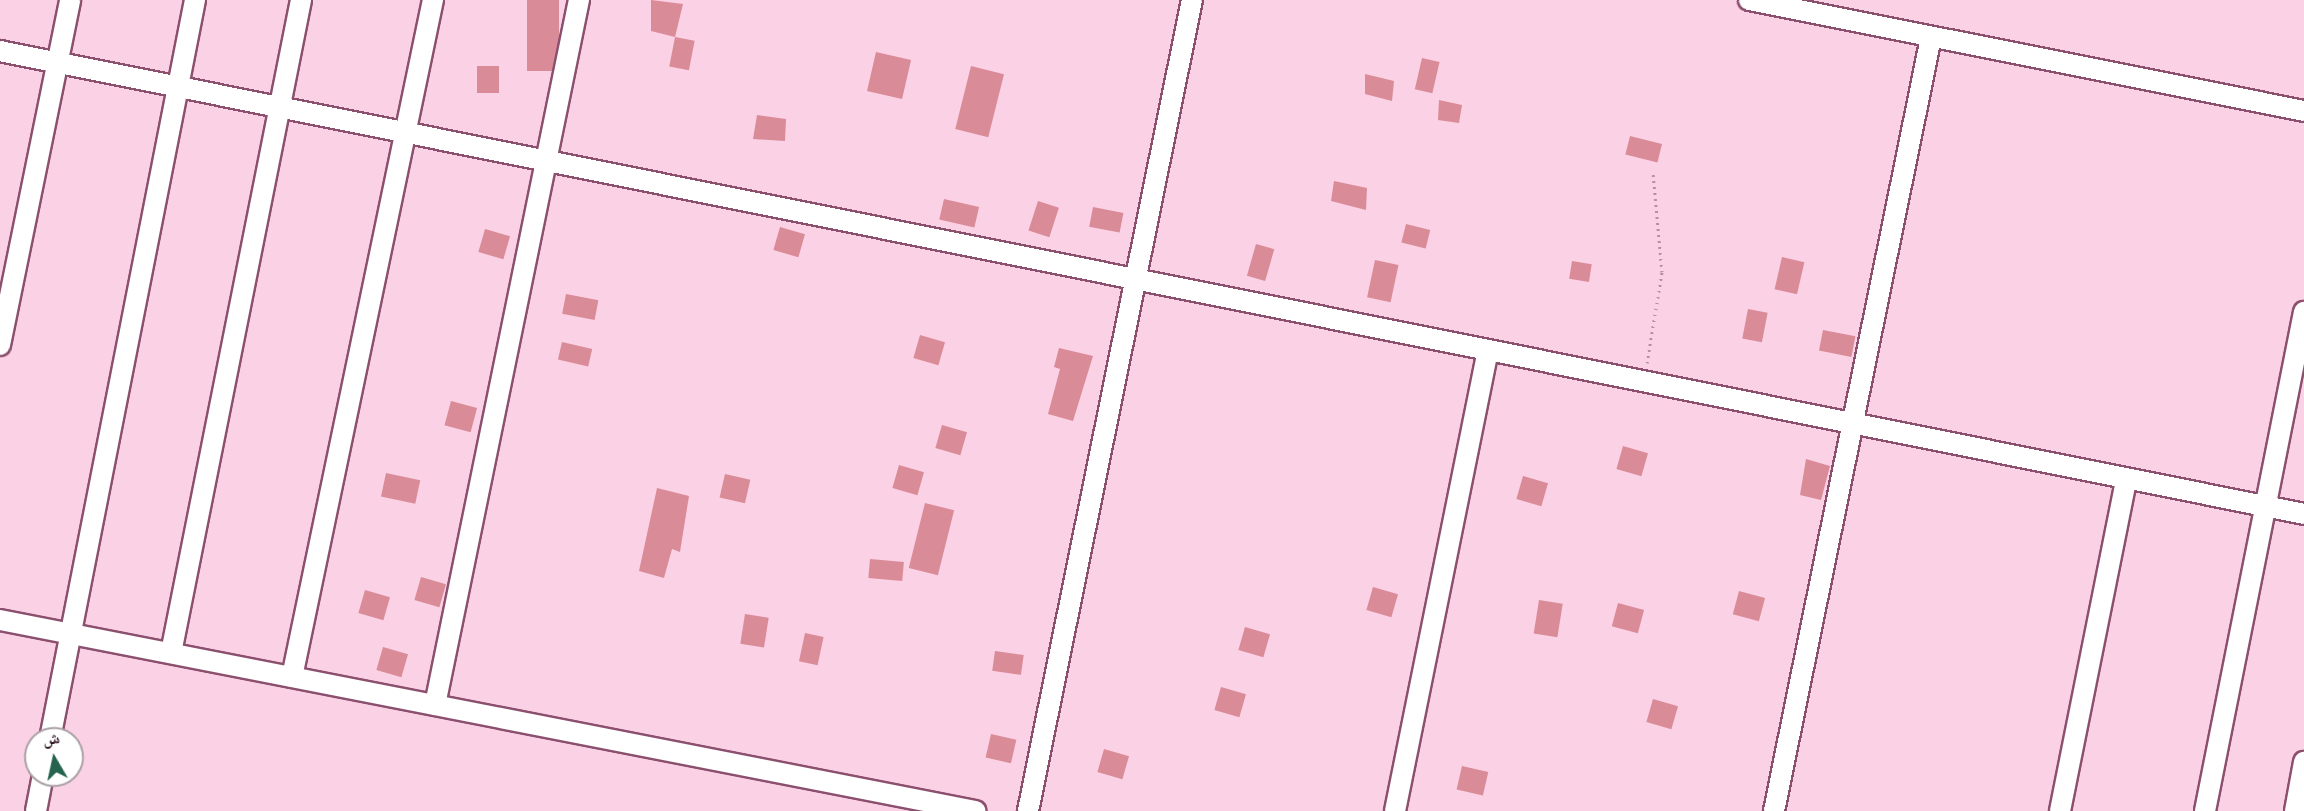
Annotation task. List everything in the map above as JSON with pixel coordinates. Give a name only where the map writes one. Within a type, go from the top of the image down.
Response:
[{"type":"street","points":[[0,345],[70,0]]},
{"type":"street","points":[[52,727],[195,0]]},
{"type":"street","points":[[171,653],[301,0]]},
{"type":"street","points":[[292,677],[433,0]]},
{"type":"street","points":[[435,705],[548,162],[579,0]]},
{"type":"street","points":[[1028,811],[1192,0]]},
{"type":"street","points":[[1749,0],[2304,111]]},
{"type":"street","points":[[1774,811],[1931,37]]},
{"type":"street","points":[[0,51],[2304,514]]},
{"type":"street","points":[[2304,103],[2304,117]]},
{"type":"street","points":[[2205,811],[2304,312]]},
{"type":"street","points":[[1395,811],[1488,351]]},
{"type":"street","points":[[2060,811],[2126,480]]},
{"type":"street","points":[[0,620],[975,811]]},
{"type":"street","points":[[2295,811],[2304,762]]},
{"type":"street","points":[[36,811],[41,787]]},
{"type":"path","points":[[1644,382],[1662,272],[1653,173]]},
{"type":"building","points":[[527,0],[559,0],[559,71],[527,71]]},
{"type":"building","points":[[651,0],[683,4],[675,37],[651,31]]},
{"type":"building","points":[[675,37],[695,41],[689,70],[669,66]]},
{"type":"building","points":[[876,52],[911,60],[902,99],[867,91]]},
{"type":"building","points":[[1422,58],[1440,62],[1432,93],[1415,89]]},
{"type":"building","points":[[477,66],[499,66],[499,93],[477,93]]},
{"type":"building","points":[[971,66],[1004,74],[988,137],[955,129]]},
{"type":"building","points":[[1365,74],[1394,81],[1392,101],[1365,94]]},
{"type":"building","points":[[1439,100],[1462,105],[1459,123],[1438,120]]},
{"type":"building","points":[[757,115],[786,119],[785,141],[753,139]]},
{"type":"building","points":[[1630,136],[1662,144],[1657,162],[1625,154]]},
{"type":"building","points":[[1334,181],[1367,188],[1366,210],[1331,201]]},
{"type":"building","points":[[944,199],[979,207],[974,228],[939,219]]},
{"type":"building","points":[[1038,201],[1059,208],[1049,237],[1028,230]]},
{"type":"building","points":[[1093,207],[1123,213],[1120,233],[1089,227]]},
{"type":"building","points":[[1406,224],[1430,230],[1426,248],[1401,242]]},
{"type":"building","points":[[780,227],[805,234],[798,257],[773,250]]},
{"type":"building","points":[[485,229],[510,236],[503,259],[478,252]]},
{"type":"building","points":[[1256,244],[1274,249],[1265,281],[1247,276]]},
{"type":"building","points":[[1782,257],[1804,262],[1797,294],[1775,289]]},
{"type":"building","points":[[1375,260],[1398,265],[1391,302],[1367,297]]},
{"type":"building","points":[[1572,261],[1592,264],[1589,282],[1569,279]]},
{"type":"building","points":[[566,294],[598,300],[595,320],[562,314]]},
{"type":"building","points":[[1748,309],[1768,313],[1762,342],[1742,338]]},
{"type":"building","points":[[1823,330],[1855,336],[1851,357],[1819,351]]},
{"type":"building","points":[[920,335],[945,342],[938,365],[913,358]]},
{"type":"building","points":[[562,342],[592,349],[588,367],[558,360]]},
{"type":"building","points":[[1059,348],[1093,356],[1073,421],[1048,414],[1060,369],[1054,367]]},
{"type":"building","points":[[451,401],[477,408],[471,432],[445,425]]},
{"type":"building","points":[[942,425],[967,432],[960,455],[935,448]]},
{"type":"building","points":[[1623,446],[1648,453],[1641,476],[1616,469]]},
{"type":"building","points":[[1806,459],[1830,466],[1821,500],[1800,495]]},
{"type":"building","points":[[899,465],[924,472],[917,495],[892,488]]},
{"type":"building","points":[[386,473],[420,480],[415,504],[381,496]]},
{"type":"building","points":[[725,474],[750,480],[745,503],[720,497]]},
{"type":"building","points":[[1523,476],[1548,483],[1541,506],[1516,499]]},
{"type":"building","points":[[657,488],[689,496],[680,552],[672,549],[664,578],[639,571]]},
{"type":"building","points":[[925,503],[954,510],[938,575],[909,568]]},
{"type":"building","points":[[870,559],[904,562],[902,581],[868,578]]},
{"type":"building","points":[[421,577],[446,584],[439,607],[414,600]]},
{"type":"building","points":[[1373,587],[1398,594],[1391,617],[1366,610]]},
{"type":"building","points":[[365,590],[390,597],[383,620],[358,613]]},
{"type":"building","points":[[1739,591],[1765,598],[1759,621],[1733,614]]},
{"type":"building","points":[[1539,600],[1563,604],[1557,637],[1534,634]]},
{"type":"building","points":[[1618,603],[1644,610],[1638,633],[1612,626]]},
{"type":"building","points":[[745,614],[769,618],[764,647],[740,644]]},
{"type":"building","points":[[1245,627],[1270,634],[1263,657],[1238,650]]},
{"type":"building","points":[[805,633],[824,637],[818,665],[799,661]]},
{"type":"building","points":[[383,647],[408,654],[401,677],[376,670]]},
{"type":"building","points":[[995,651],[1024,655],[1021,675],[992,671]]},
{"type":"building","points":[[1221,687],[1246,694],[1239,717],[1214,710]]},
{"type":"building","points":[[1653,699],[1678,706],[1671,729],[1646,722]]},
{"type":"building","points":[[991,734],[1016,740],[1011,763],[986,757]]},
{"type":"building","points":[[1104,749],[1129,756],[1122,779],[1097,772]]},
{"type":"building","points":[[1462,766],[1488,772],[1483,795],[1457,789]]}]
